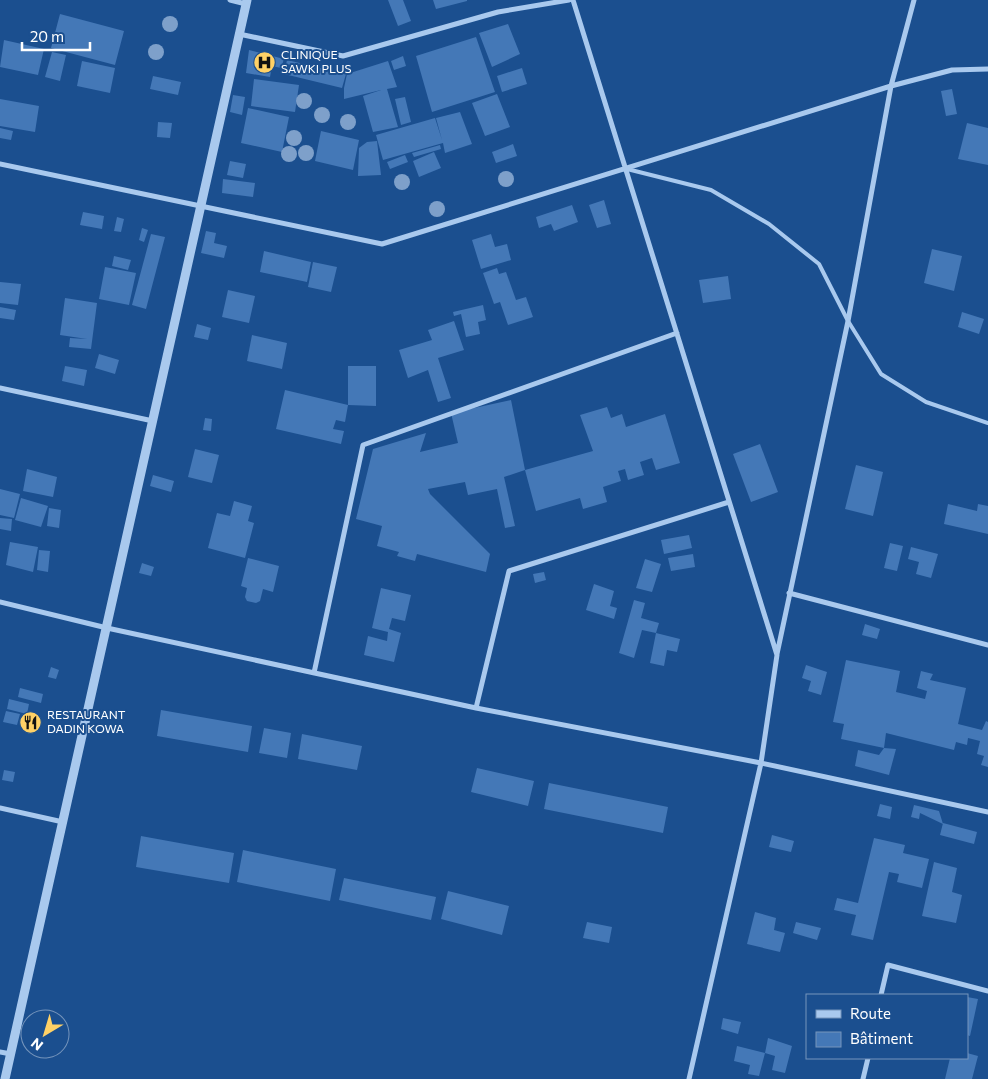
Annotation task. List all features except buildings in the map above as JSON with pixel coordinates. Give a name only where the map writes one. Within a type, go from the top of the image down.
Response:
[{"type":"street","points":[[5,1079],[246,2],[230,0]]},
{"type":"street","points":[[239,34],[343,56],[498,12],[571,0],[626,169],[777,654]]},
{"type":"street","points":[[689,1079],[761,763],[777,654],[789,594],[848,321],[891,86],[914,0]]},
{"type":"street","points":[[0,164],[382,244],[891,86],[952,70],[988,69]]},
{"type":"street","points":[[314,673],[362,445],[677,333]]},
{"type":"street","points":[[0,388],[153,421]]},
{"type":"street","points":[[476,708],[509,571],[729,502]]},
{"type":"street","points":[[789,594],[988,645]]},
{"type":"street","points":[[0,602],[107,628],[476,708],[761,763],[988,812]]},
{"type":"street","points":[[0,808],[63,822]]},
{"type":"street","points":[[881,994],[888,965],[988,990]]},
{"type":"street","points":[[0,1052],[11,1054]]},
{"type":"street","points":[[863,1079],[868,1059]]},
{"type":"lane","points":[[626,169],[711,190],[769,224],[818,264],[848,321],[881,374],[926,402],[988,423]]},
{"type":"place","name":"CLINIQUE SAWKI PLUS","points":[[265,62]]},
{"type":"place","name":"RESTAURANT DADIN KOWA","points":[[31,722]]}]
